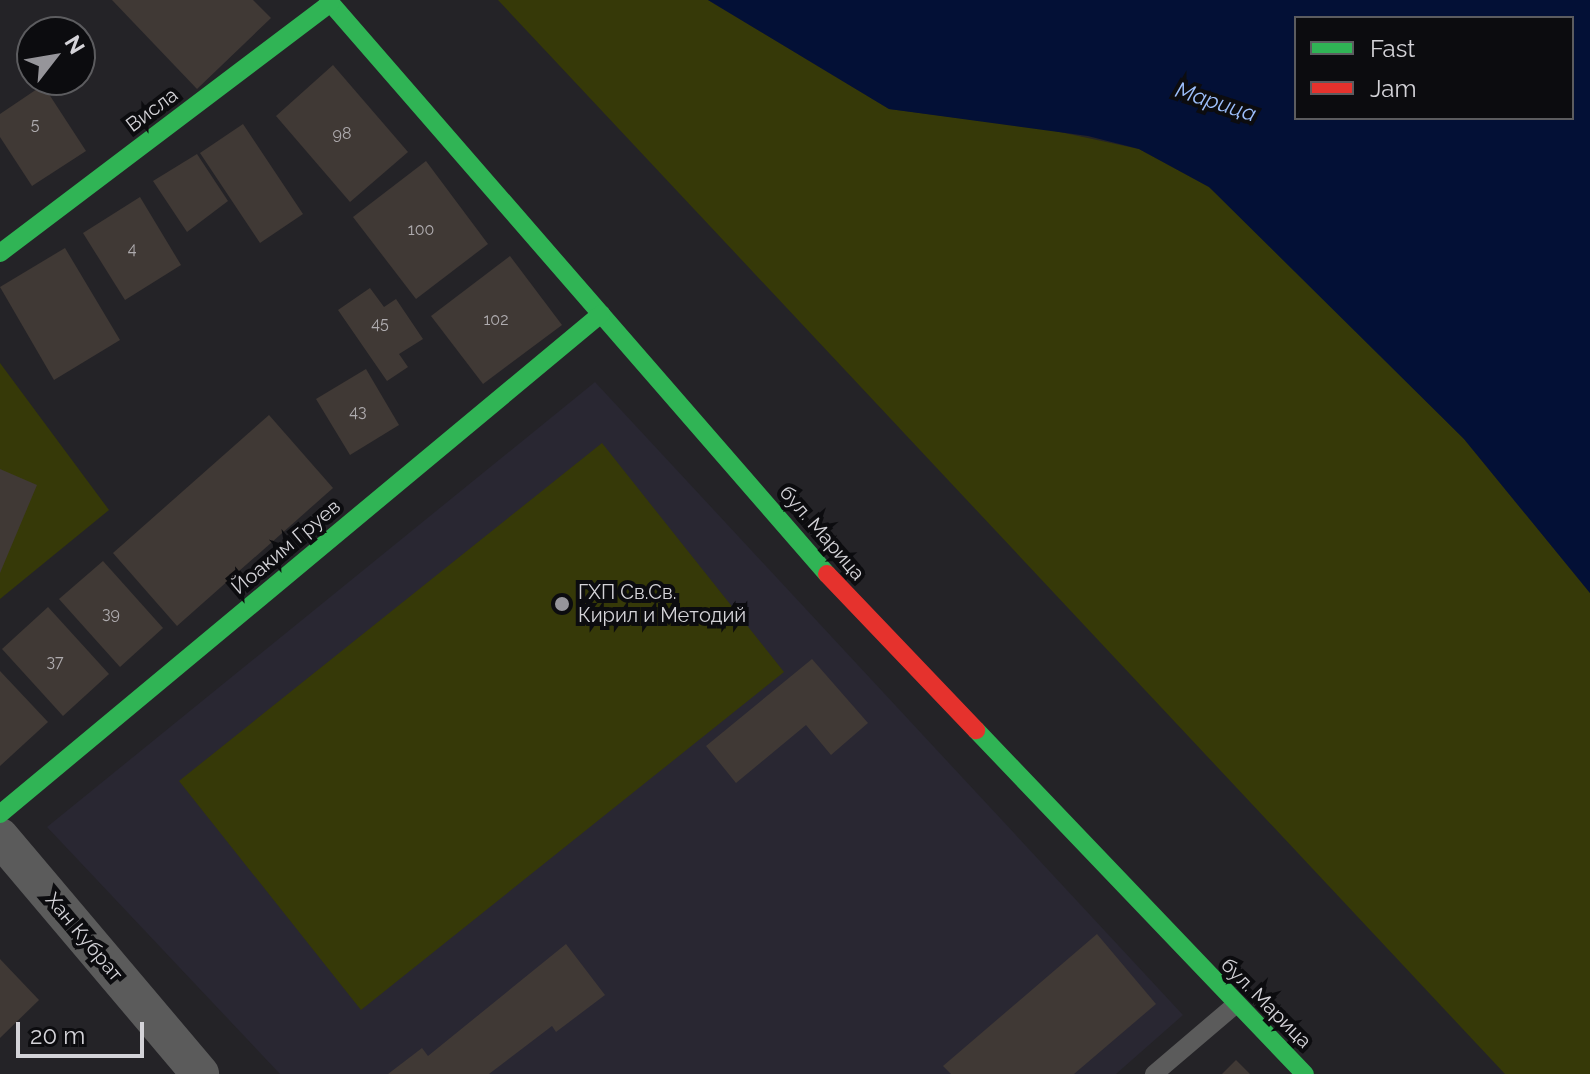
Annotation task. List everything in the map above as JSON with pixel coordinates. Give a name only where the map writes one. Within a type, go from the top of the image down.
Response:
[{"type":"street","name":"Висла","points":[[0,253],[329,1]]},
{"type":"street","name":"бул. Марица","points":[[329,1],[835,583],[1235,1005],[1305,1074]]},
{"type":"street","name":"Йоаким Груев","points":[[0,814],[601,314]]},
{"type":"street","name":"Хан Кубрат","points":[[0,837],[200,1074]]},
{"type":"lane","points":[[1154,1074],[1235,1005]]},
{"type":"shaded area","points":[[498,0],[708,0],[889,109],[1046,129],[1139,149],[1209,187],[1247,220],[1464,439],[1590,593],[1590,1074],[1505,1074]]},
{"type":"shaded area","points":[[0,363],[109,510],[0,599]]},
{"type":"shaded area","name":"ГХП Св.Св. Кирил и Методий","points":[[595,382],[1183,1015],[1116,1074],[280,1074],[47,827]]},
{"type":"shaded area","points":[[602,443],[784,672],[361,1010],[179,781]]},
{"type":"water","name":"Марица","points":[[708,0],[1590,0],[1590,593],[1464,439],[1209,187],[1139,149],[1088,136],[889,109]]},
{"type":"building","points":[[112,0],[253,0],[271,18],[197,89]]},
{"type":"building","points":[[333,65],[408,152],[350,202],[276,116]]},
{"type":"building","points":[[27,96],[50,96],[86,151],[32,186],[0,137],[0,114]]},
{"type":"building","points":[[243,124],[303,214],[260,243],[200,153]]},
{"type":"building","points":[[197,154],[228,201],[187,232],[153,181]]},
{"type":"building","points":[[426,161],[488,244],[416,299],[353,217]]},
{"type":"building","points":[[140,197],[181,265],[125,300],[83,233]]},
{"type":"building","points":[[65,248],[120,340],[54,380],[0,287]]},
{"type":"building","points":[[510,256],[562,325],[483,384],[431,316]]},
{"type":"building","points":[[370,288],[384,307],[396,299],[423,339],[399,354],[408,367],[387,381],[338,310]]},
{"type":"building","points":[[366,369],[399,425],[350,455],[316,399]]},
{"type":"building","points":[[269,415],[333,488],[177,626],[113,553]]},
{"type":"building","points":[[0,469],[37,485],[0,573]]},
{"type":"building","points":[[103,561],[163,628],[120,667],[59,599]]},
{"type":"building","points":[[48,607],[109,674],[63,716],[2,649]]},
{"type":"building","points":[[812,659],[868,723],[831,755],[806,725],[736,783],[706,746]]},
{"type":"building","points":[[0,671],[48,722],[0,766]]},
{"type":"building","points":[[1097,934],[1156,1004],[1074,1074],[951,1074],[943,1066]]},
{"type":"building","points":[[566,944],[605,995],[556,1032],[552,1026],[489,1074],[388,1074],[422,1048],[428,1056]]},
{"type":"building","points":[[0,959],[39,1000],[0,1038]]},
{"type":"building","points":[[1236,1060],[1250,1074],[1222,1074]]},
{"type":"traffic: fast","points":[[328,0],[827,574]]},
{"type":"traffic: fast","points":[[0,253],[330,3]]},
{"type":"traffic: fast","points":[[0,814],[601,314]]},
{"type":"traffic: fast","points":[[976,730],[1305,1074]]},
{"type":"traffic: jam","points":[[827,574],[976,730]]},
{"type":"place","name":"ГХП Св.Св. Кирил и Методий","points":[[562,604]]}]
